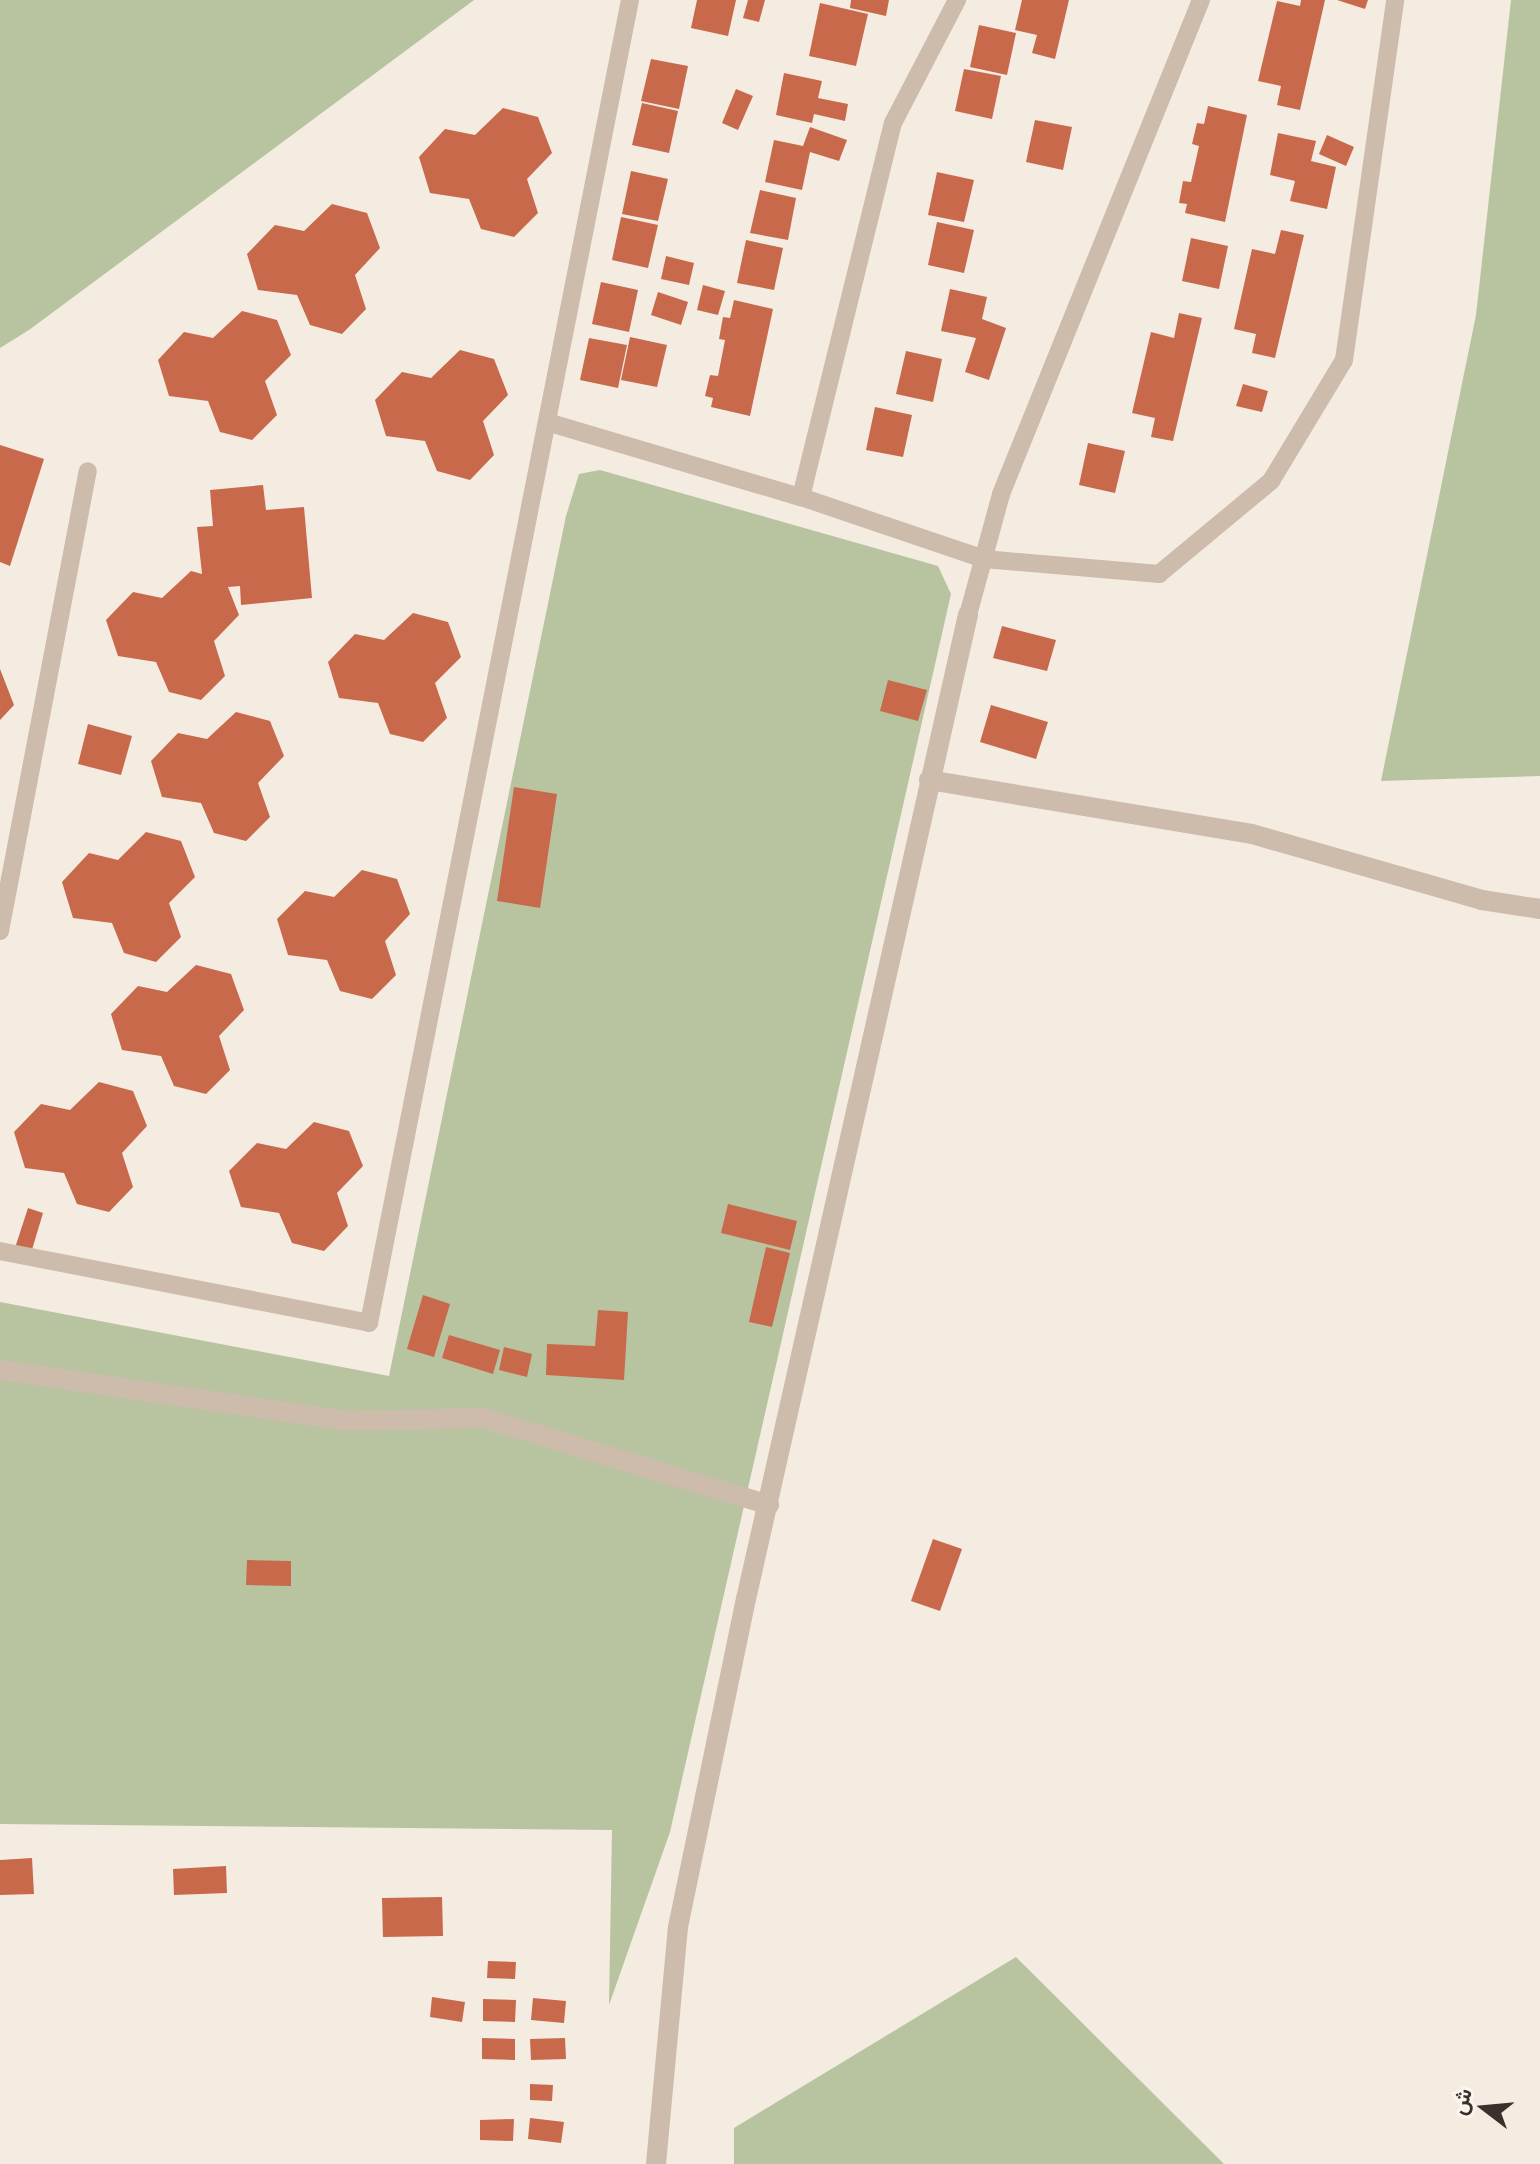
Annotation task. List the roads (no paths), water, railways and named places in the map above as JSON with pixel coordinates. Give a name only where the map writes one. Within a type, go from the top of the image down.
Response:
[{"type":"street","points":[[656,2164],[678,1927],[929,780],[968,615]]},
{"type":"street","points":[[929,780],[1252,834],[1482,900],[1540,909]]},
{"type":"street","points":[[0,1370],[350,1421],[483,1418],[769,1505]]},
{"type":"lane","points":[[0,1251],[369,1323],[630,0]]},
{"type":"lane","points":[[801,497],[893,123],[957,0]]},
{"type":"lane","points":[[968,615],[1001,494],[1201,0]]},
{"type":"lane","points":[[547,422],[801,497],[984,559],[1159,574],[1271,481],[1344,360],[1395,0]]},
{"type":"lane","points":[[0,931],[88,471]]}]
